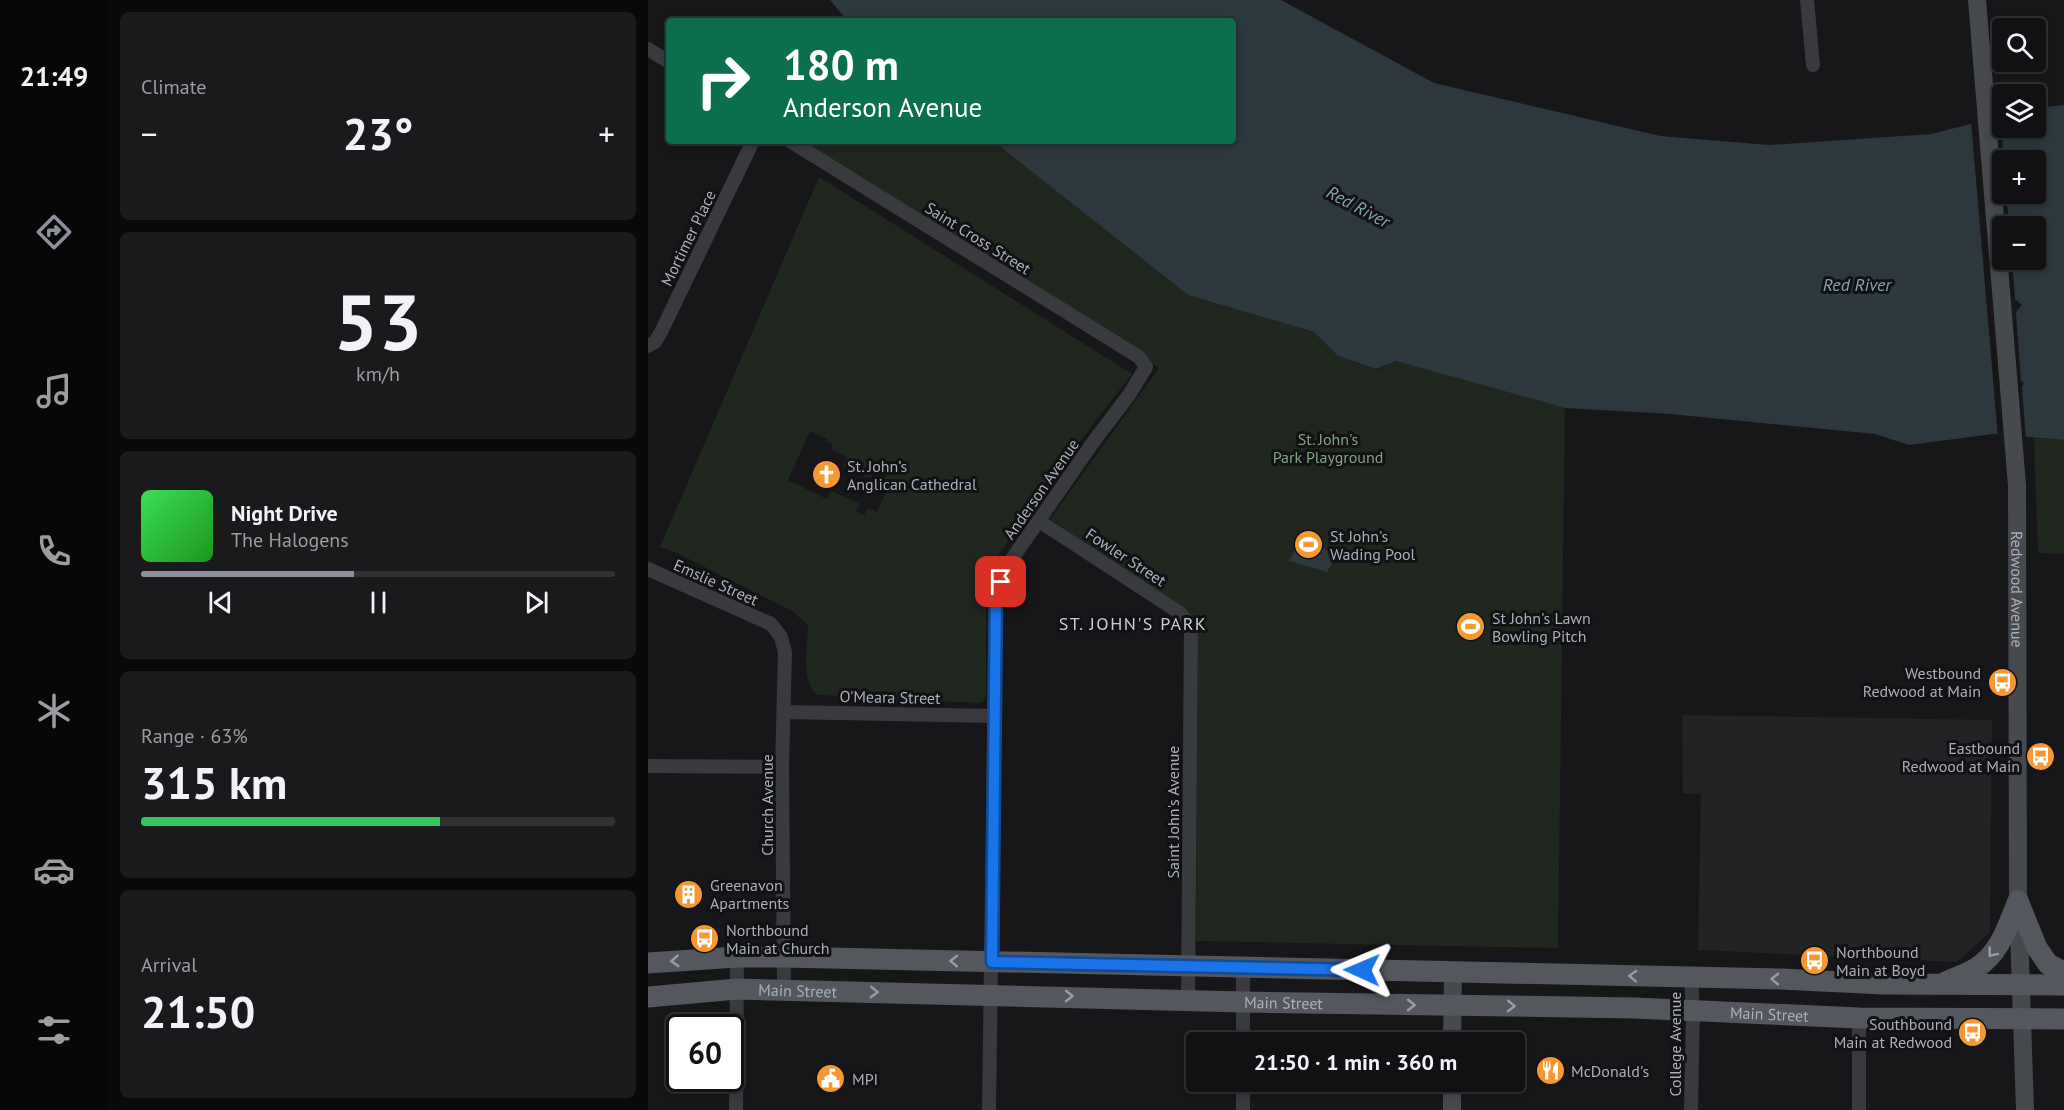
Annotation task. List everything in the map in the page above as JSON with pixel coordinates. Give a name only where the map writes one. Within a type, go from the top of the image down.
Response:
[{"type":"main road","name":"Redwood Avenue","points":[[1977,0],[2017,485],[2018,901],[2025,1110]]},
{"type":"main road","points":[[2018,901],[2037,948],[2048,964],[2064,972]]},
{"type":"main road","points":[[1938,985],[1976,969],[1988,960],[2001,940],[2018,901]]},
{"type":"main road","name":"Main Street","points":[[648,963],[737,957],[784,957],[1781,979],[1938,985],[2064,985]]},
{"type":"main road","points":[[1452,1032],[1453,972]]},
{"type":"main road","name":"Main Street","points":[[648,997],[737,989],[1243,1002],[1693,1010],[1859,1018],[2064,1019]]},
{"type":"main road","points":[[1452,1092],[1452,1110]]},
{"type":"street","points":[[1807,0],[1813,65]]},
{"type":"street","points":[[648,48],[666,60]]},
{"type":"street","name":"Mortimer Place","points":[[648,346],[655,342],[661,332],[752,144]]},
{"type":"street","name":"Saint Cross Street","points":[[795,144],[1139,357],[1146,367]]},
{"type":"street","name":"Anderson Avenue","points":[[989,1110],[996,596],[1005,569],[1094,441],[1130,395],[1146,367]]},
{"type":"street","name":"Fowler Street","points":[[1039,521],[1180,613],[1191,626]]},
{"type":"street","name":"Emslie Street","points":[[648,569],[771,624]]},
{"type":"street","name":"Church Avenue","points":[[771,624],[781,637],[785,652],[782,767],[784,990]]},
{"type":"street","name":"Saint John's Avenue","points":[[1188,999],[1191,626]]},
{"type":"street","name":"O'Meara Street","points":[[784,712],[996,716]]},
{"type":"street","points":[[648,766],[782,767]]},
{"type":"street","points":[[736,1110],[737,957]]},
{"type":"street","points":[[1243,968],[1243,1032]]},
{"type":"street","name":"College Avenue","points":[[1691,1110],[1692,977]]},
{"type":"street","points":[[1859,1018],[1859,1110]]},
{"type":"street","points":[[1243,1092],[1243,1110]]},
{"type":"shaded area","points":[[1682,715],[1992,720],[1990,932],[1957,962],[1698,950],[1701,794],[1683,793]]},
{"type":"green space","name":"St. John's Park Playground","points":[[807,144],[997,144],[1188,295],[1314,332],[1338,356],[1377,370],[1396,361],[1565,408],[1558,948],[1196,941],[1198,622],[1050,519],[1159,368]]},
{"type":"green space","points":[[819,177],[1132,374],[1051,479],[990,571],[986,591],[986,696],[979,703],[818,695],[812,690],[807,673],[808,625],[792,611],[677,553],[660,547]],"holes":[[[810,431],[827,439],[826,441],[833,444],[831,449],[847,457],[843,466],[870,478],[876,466],[888,471],[882,484],[888,488],[877,512],[868,508],[864,515],[856,511],[860,504],[831,491],[827,499],[788,480]]]},
{"type":"green space","points":[[2034,438],[2064,440],[2064,554],[2038,553]]},
{"type":"water","name":"Red River","points":[[830,0],[1281,0],[1434,83],[1660,136],[1769,145],[1931,134],[1992,119],[1992,138],[2046,138],[2046,107],[2064,105],[2064,440],[1993,434],[1909,445],[1875,434],[1670,414],[1565,408],[1396,361],[1376,369],[1338,356],[1314,332],[1188,295],[997,144],[1236,144],[1236,18],[845,18]]},
{"type":"water","name":"St John's Wading Pool","points":[[1304,533],[1336,557],[1327,572],[1289,561]]},
{"type":"pier","points":[[1992,116],[1992,138],[2002,138],[2003,150],[1992,150],[1992,204],[2007,204],[2008,216],[1992,216],[1992,270],[2013,270],[2015,299],[2022,305],[2016,312],[2021,381],[2024,383],[2022,387],[2026,440],[1998,438],[1971,121]]},
{"type":"place","name":"St. John’s Anglican Cathedral","points":[[826,475]]},
{"type":"place","name":"St John's Wading Pool","points":[[1309,545]]},
{"type":"place","name":"St John's Lawn Bowling Pitch","points":[[1471,627]]},
{"type":"place","name":"Westbound Redwood at Main","points":[[2002,682]]},
{"type":"place","name":"Eastbound Redwood at Main","points":[[2041,757]]},
{"type":"place","name":"Greenavon Apartments","points":[[689,894]]},
{"type":"place","name":"Northbound Main at Church","points":[[705,939]]},
{"type":"place","name":"Northbound Main at Boyd","points":[[1815,961]]},
{"type":"place","name":"Southbound Main at Redwood","points":[[1973,1033]]},
{"type":"place","name":"McDonald's","points":[[1550,1071]]},
{"type":"place","name":"MPI","points":[[831,1079]]},
{"type":"district","name":"ST. JOHN'S PARK","points":[[1133,624]]},
{"type":"route","points":[[1001,582],[996,596],[992,962],[1362,970]]}]
